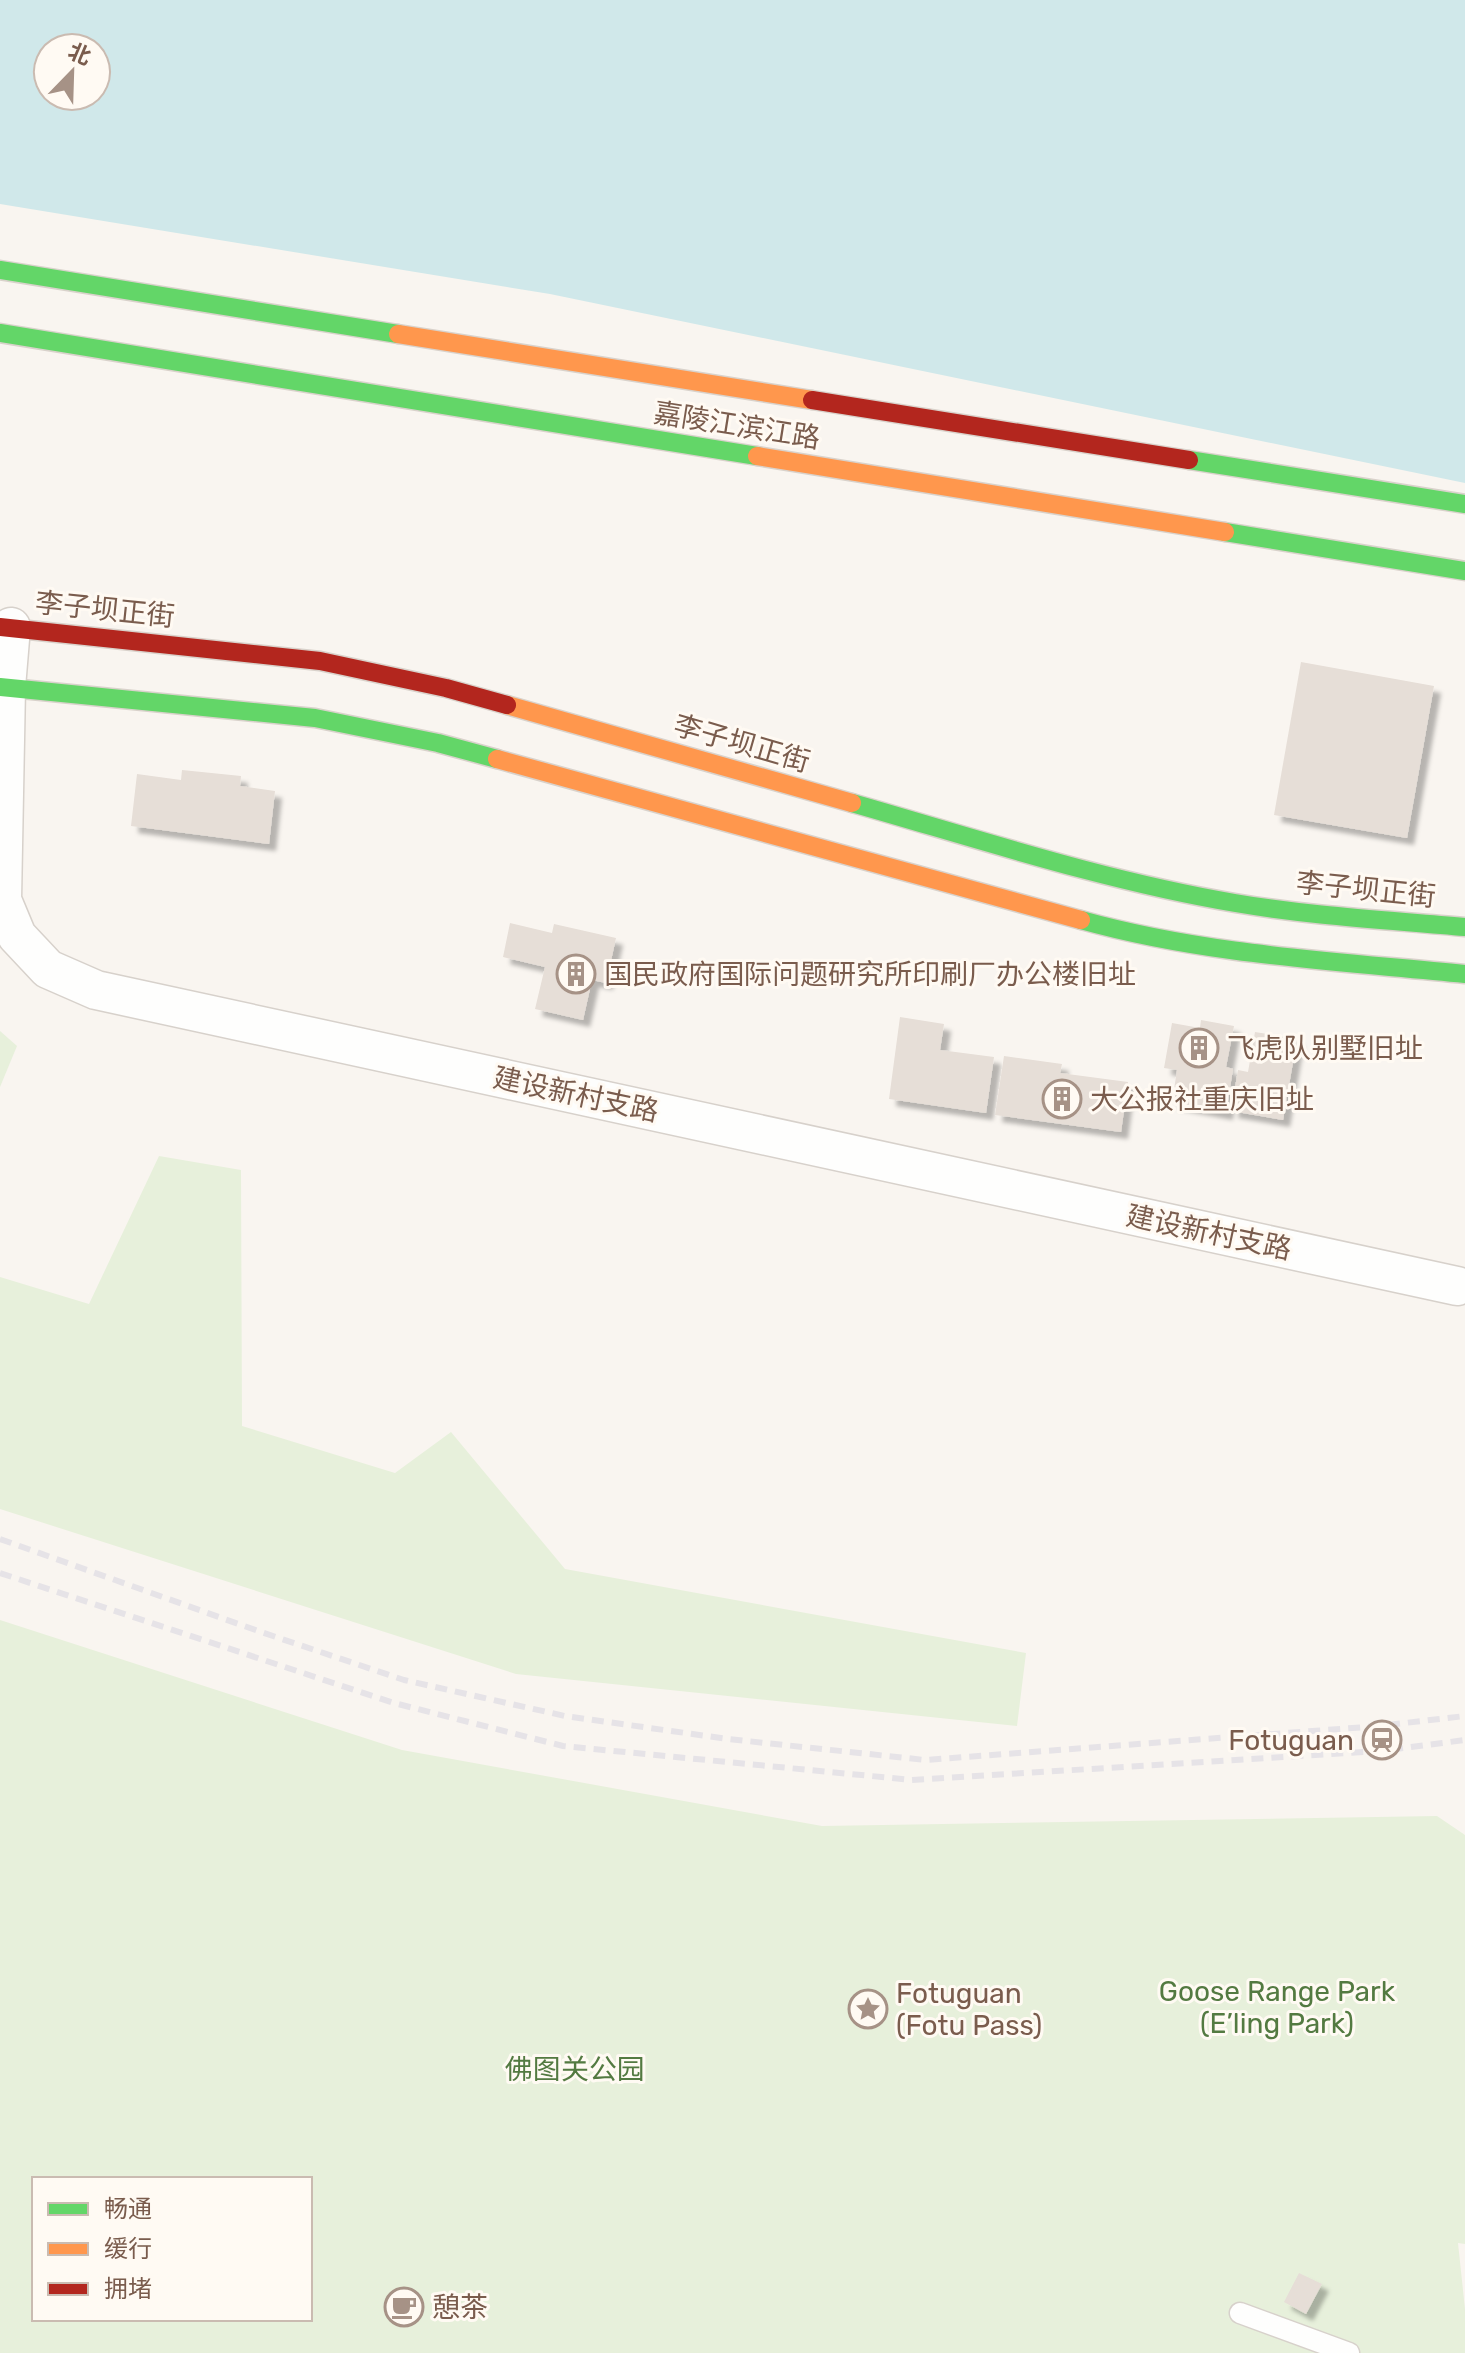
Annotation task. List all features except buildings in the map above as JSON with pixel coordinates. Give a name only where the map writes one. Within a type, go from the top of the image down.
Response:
[{"type":"main road","name":"嘉陵江滨江路","points":[[0,270],[1465,504]]},
{"type":"main road","name":"嘉陵江滨江路","points":[[0,333],[1465,571]]},
{"type":"main road","name":"李子坝正街","points":[[6,627],[320,661],[446,688],[1131,882],[1235,903],[1465,927]]},
{"type":"main road","points":[[3,687],[315,718],[438,743],[1116,930],[1220,950],[1465,974]]},
{"type":"street","name":"建设新村支路","points":[[6,627],[2,900],[17,936],[48,969],[96,990],[1457,1286]]},
{"type":"lane","points":[[1240,2313],[1349,2353]]},
{"type":"green space","points":[[0,1031],[17,1046],[0,1087]]},
{"type":"green space","points":[[159,1156],[241,1170],[242,1426],[395,1473],[451,1432],[565,1569],[1026,1653],[1017,1726],[516,1674],[0,1509],[0,1277],[89,1304]]},
{"type":"green space","name":"佛图关公园","points":[[0,1620],[402,1750],[822,1826],[1437,1816],[1465,1835],[1465,2244],[1458,2243],[1465,2309],[1465,2353],[0,2353]]},
{"type":"water","points":[[0,0],[1465,0],[1465,483],[550,294],[0,204]]},
{"type":"railway","points":[[0,1539],[404,1680],[565,1716],[728,1739],[925,1760],[1379,1726],[1465,1716]]},
{"type":"railway","points":[[0,1573],[394,1703],[563,1746],[912,1780],[1381,1751],[1465,1740]]},
{"type":"traffic: fast","points":[[0,270],[398,334]]},
{"type":"traffic: fast","points":[[0,333],[757,456]]},
{"type":"traffic: fast","points":[[1189,460],[1465,504]]},
{"type":"traffic: fast","points":[[1225,532],[1465,571]]},
{"type":"traffic: fast","points":[[0,687],[315,718],[438,743],[497,759]]},
{"type":"traffic: fast","points":[[852,803],[1042,858],[1186,894],[1292,911],[1465,927]]},
{"type":"traffic: fast","points":[[1081,920],[1223,949],[1465,974]]},
{"type":"traffic: slow","points":[[398,334],[812,400]]},
{"type":"traffic: slow","points":[[757,456],[1225,532]]},
{"type":"traffic: slow","points":[[507,705],[852,803]]},
{"type":"traffic: slow","points":[[497,759],[1081,920]]},
{"type":"traffic: jam","points":[[812,400],[1189,460]]},
{"type":"traffic: jam","points":[[0,627],[320,661],[446,688],[507,705]]},
{"type":"place","name":"国民政府国际问题研究所印刷厂办公楼旧址","points":[[576,974]]},
{"type":"place","name":"飞虎队别墅旧址","points":[[1199,1048]]},
{"type":"place","name":"大公报社重庆旧址","points":[[1062,1099]]},
{"type":"place","name":"Fotuguan","points":[[1382,1740]]},
{"type":"place","name":"Fotuguan (Fotu Pass)","points":[[868,2009]]},
{"type":"place","name":"憩茶","points":[[404,2307]]},
{"type":"park label","name":"Goose Range Park (E’ling Park)","points":[[1277,2007]]}]
